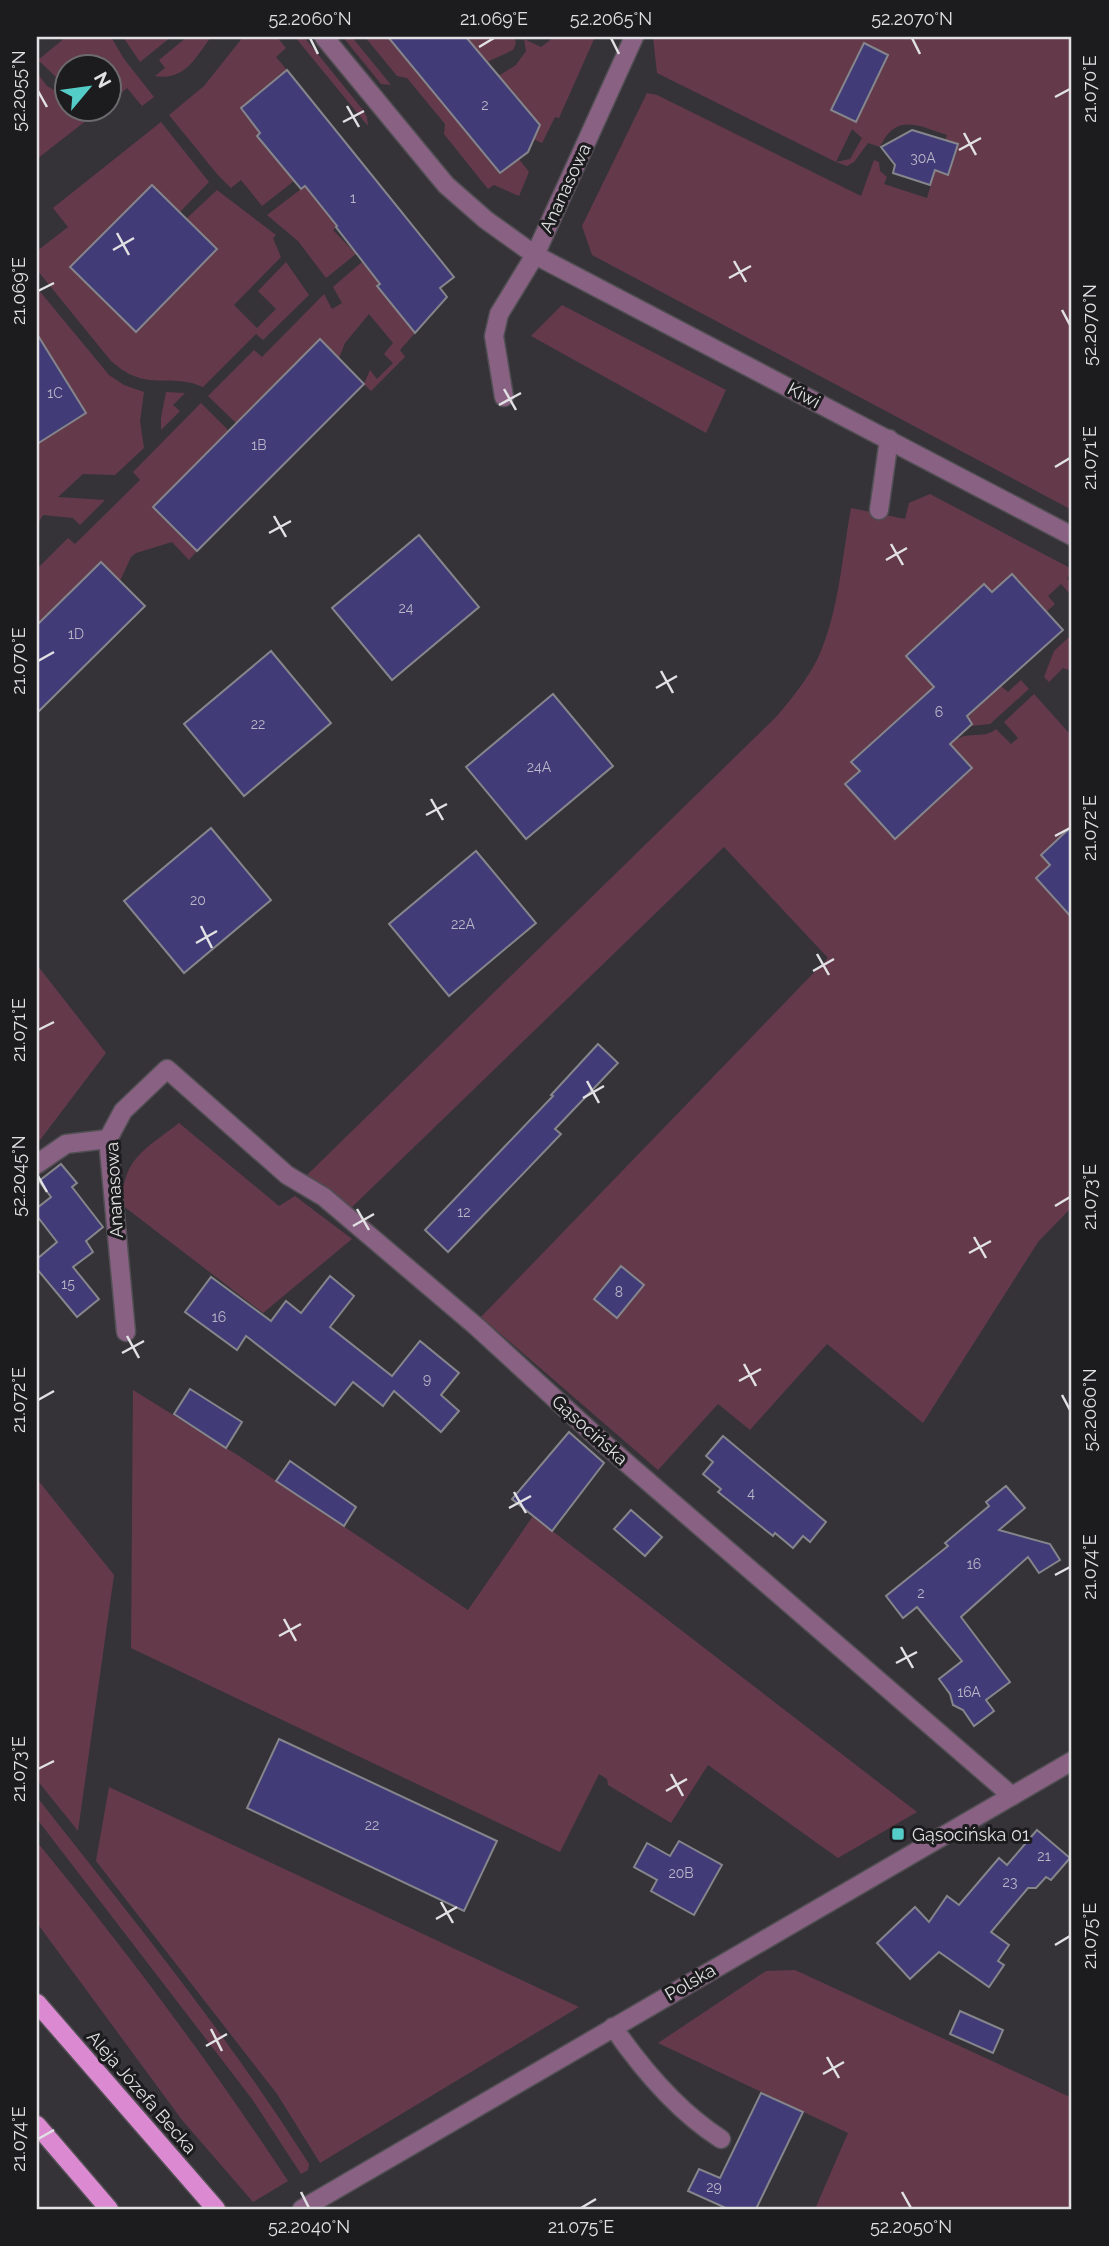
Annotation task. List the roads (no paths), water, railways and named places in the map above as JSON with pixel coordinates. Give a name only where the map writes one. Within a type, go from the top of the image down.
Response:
[{"type":"main road","name":"Aleja Józefa Becka","points":[[37,2003],[216,2209]]},
{"type":"main road","points":[[37,2125],[108,2209]]},
{"type":"street","name":"Kiwi","points":[[324,37],[446,185],[486,220],[535,255],[1072,536]]},
{"type":"street","name":"Ananasowa","points":[[504,397],[494,336],[499,314],[535,255],[634,37]]},
{"type":"street","points":[[879,510],[889,439]]},
{"type":"street","name":"Ananasowa","points":[[126,1332],[110,1184],[108,1139],[123,1111],[167,1069]]},
{"type":"street","name":"Gąsocińska","points":[[167,1069],[287,1175],[324,1197],[457,1310],[600,1440],[1012,1796]]},
{"type":"street","points":[[37,1164],[66,1144],[108,1139]]},
{"type":"street","name":"Polska","points":[[306,2207],[1072,1761]]},
{"type":"street","points":[[613,2027],[636,2060],[696,2123],[721,2138]]},
{"type":"place","name":"Gąsocińska 01","points":[[898,1834]]}]
